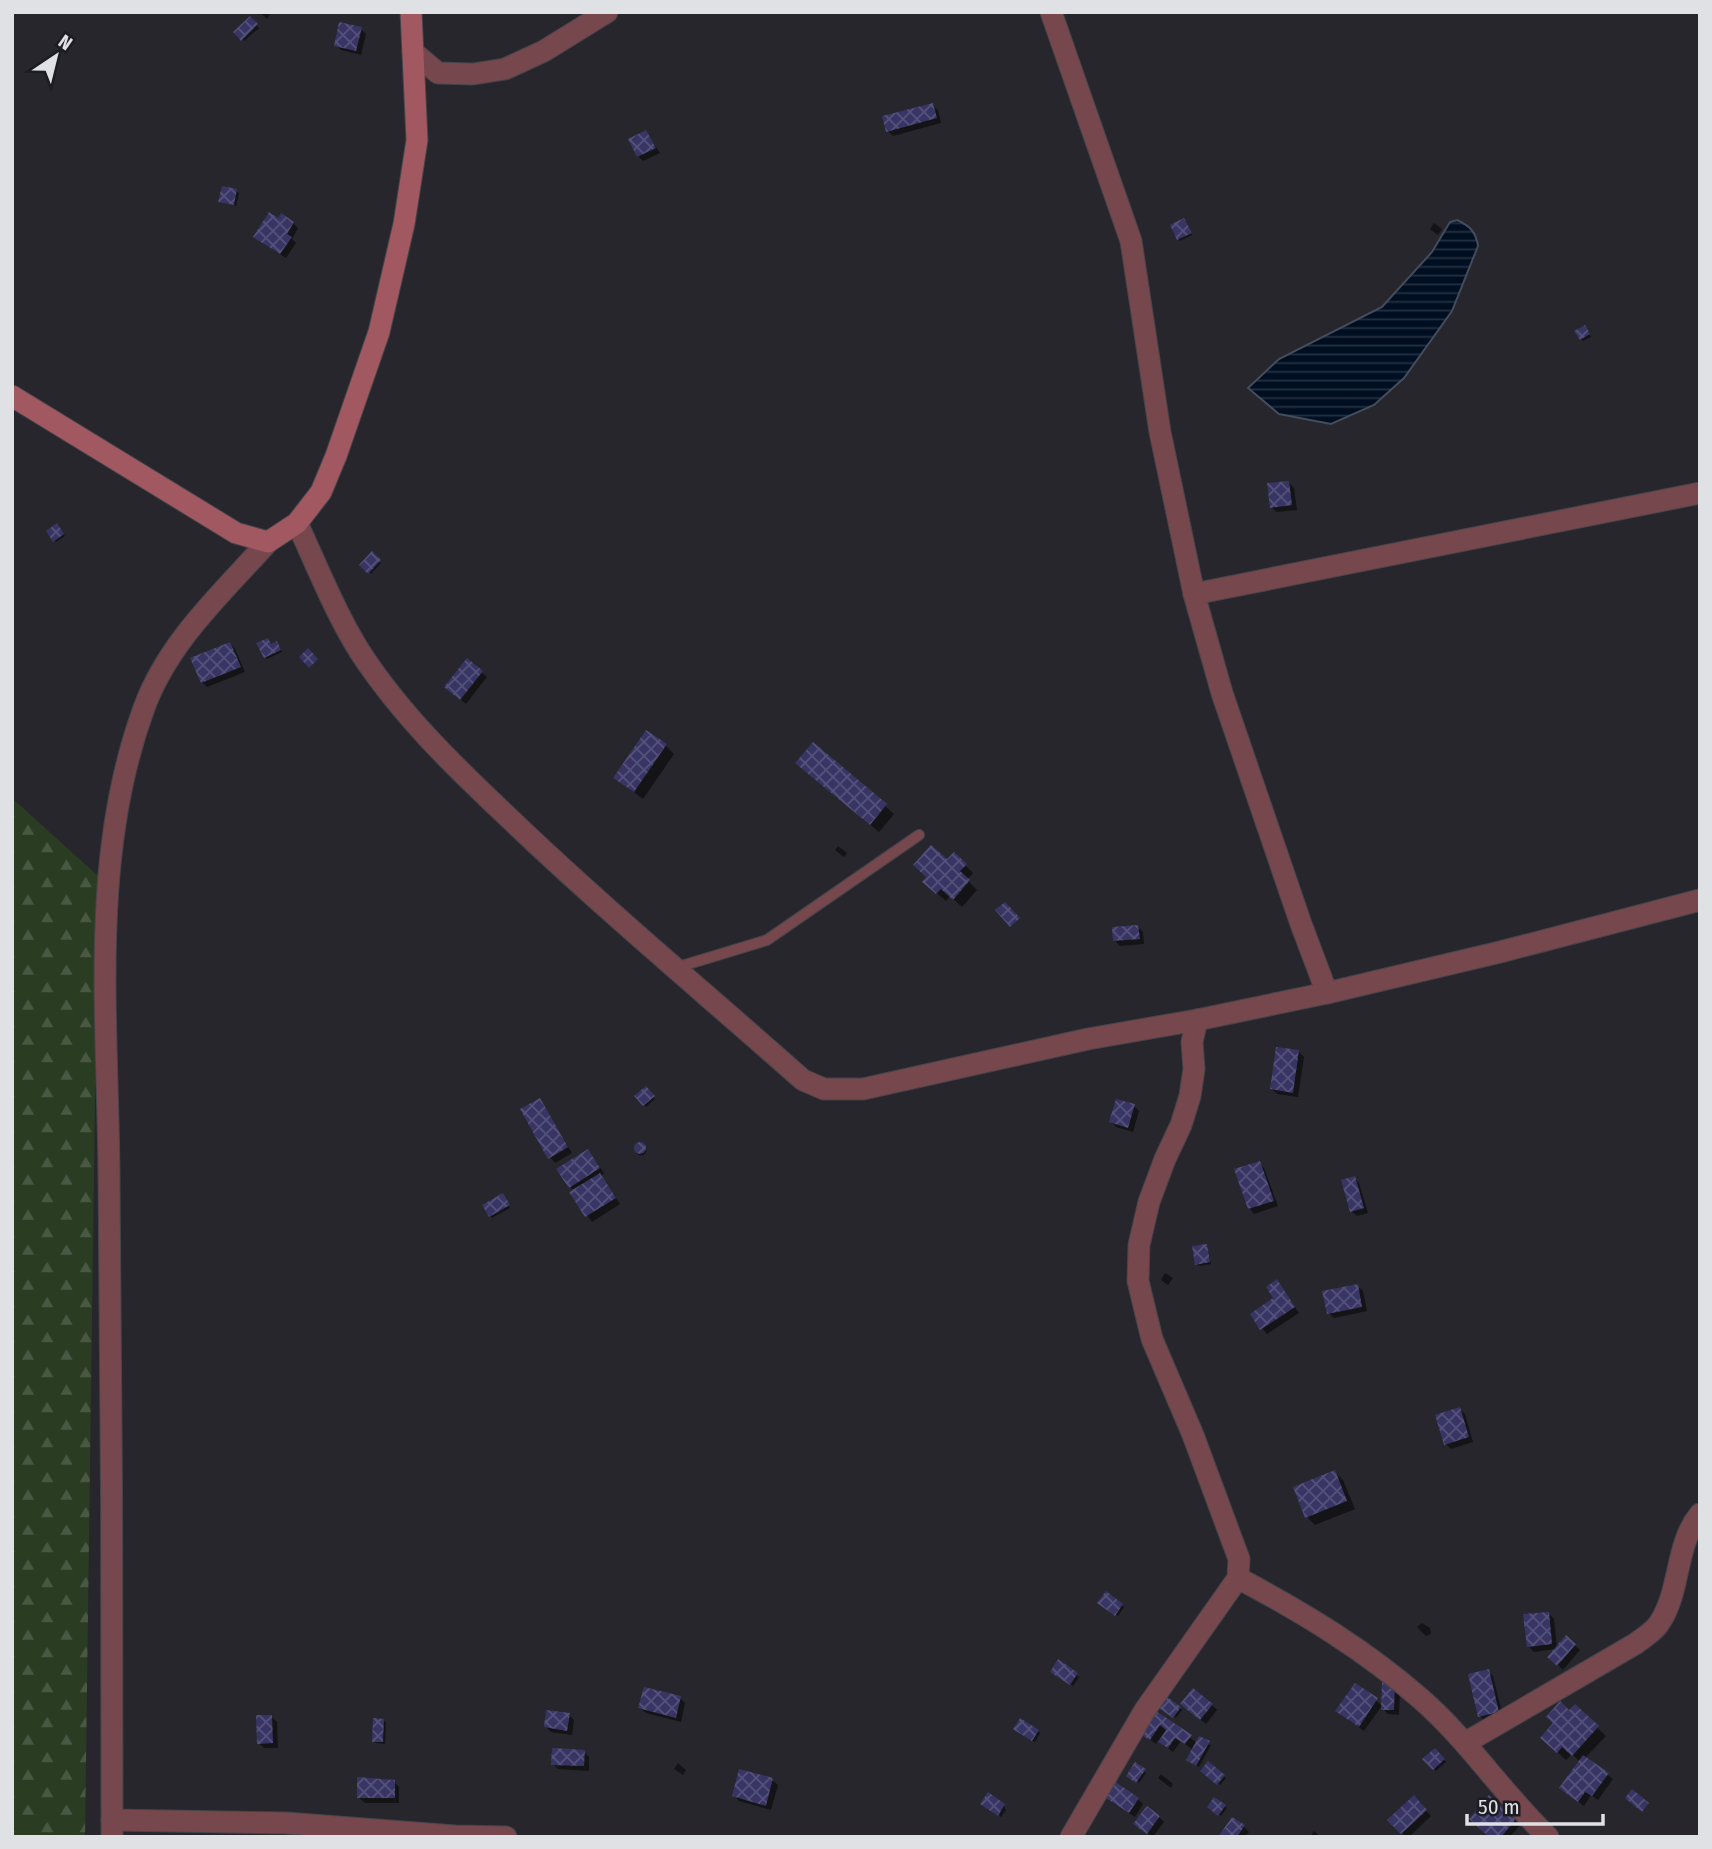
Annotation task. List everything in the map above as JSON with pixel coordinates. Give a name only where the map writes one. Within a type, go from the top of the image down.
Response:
[{"type":"street","points":[[411,12],[417,139],[404,224],[379,332],[321,492],[297,523],[268,542],[168,656],[144,707],[126,766],[108,870],[106,1007],[112,1828],[286,1823],[455,1836],[506,1837]]},
{"type":"street","points":[[413,52],[438,74],[473,74],[505,69],[544,51],[607,12]]},
{"type":"street","points":[[1051,12],[1131,240],[1160,432],[1194,594],[1222,693],[1327,993]]},
{"type":"street","points":[[12,396],[236,533],[268,542]]},
{"type":"street","points":[[1194,594],[1700,493]]},
{"type":"street","points":[[297,523],[360,652],[415,724],[540,848],[803,1080],[824,1089],[863,1089],[1088,1039],[1327,993],[1700,900]]},
{"type":"street","points":[[1071,1837],[1145,1710],[1238,1578],[1239,1559],[1193,1435],[1152,1339],[1138,1280],[1139,1245],[1149,1202],[1190,1096],[1194,1069],[1192,1042],[1197,1020]]},
{"type":"street","points":[[1465,1743],[1635,1644],[1660,1624],[1670,1600],[1691,1524],[1700,1514]]},
{"type":"street","points":[[1238,1578],[1317,1621],[1356,1647],[1422,1700],[1465,1743],[1530,1820],[1548,1837]]},
{"type":"lane","points":[[675,968],[767,940],[919,835]]},
{"type":"green space","points":[[12,798],[98,876],[85,1837],[12,1837]]},
{"type":"water","points":[[1457,220],[1472,230],[1478,246],[1452,311],[1404,378],[1374,405],[1331,424],[1279,414],[1248,388],[1279,359],[1382,307],[1432,252],[1450,222]]},
{"type":"building","points":[[250,16],[258,24],[241,41],[233,32]]},
{"type":"building","points":[[339,22],[362,27],[356,51],[334,46]]},
{"type":"building","points":[[933,103],[937,118],[886,132],[882,116]]},
{"type":"building","points":[[646,130],[656,148],[637,157],[628,139]]},
{"type":"building","points":[[222,186],[237,189],[234,205],[218,202]]},
{"type":"building","points":[[269,212],[278,218],[281,213],[294,222],[287,234],[292,237],[280,254],[253,237]]},
{"type":"building","points":[[1184,218],[1192,233],[1177,240],[1170,225]]},
{"type":"building","points":[[1585,325],[1590,334],[1580,340],[1574,331]]},
{"type":"building","points":[[1289,481],[1292,505],[1270,508],[1267,483]]},
{"type":"building","points":[[57,523],[64,534],[53,542],[46,531]]},
{"type":"building","points":[[372,551],[381,560],[368,574],[359,565]]},
{"type":"building","points":[[268,638],[271,644],[277,641],[281,650],[264,658],[256,643]]},
{"type":"building","points":[[230,642],[241,667],[201,683],[190,658]]},
{"type":"building","points":[[308,648],[318,659],[309,668],[299,657]]},
{"type":"building","points":[[467,658],[483,671],[460,700],[444,687]]},
{"type":"building","points":[[646,730],[667,744],[634,792],[613,778]]},
{"type":"building","points":[[813,742],[887,804],[870,825],[795,763]]},
{"type":"building","points":[[931,845],[947,859],[954,852],[967,864],[960,871],[970,880],[953,900],[941,889],[936,894],[922,882],[926,877],[913,865]]},
{"type":"building","points":[[1005,902],[1020,918],[1010,927],[995,910]]},
{"type":"building","points":[[1138,925],[1140,939],[1113,941],[1112,927]]},
{"type":"building","points":[[1276,1047],[1299,1050],[1293,1093],[1270,1089]]},
{"type":"building","points":[[646,1086],[655,1096],[643,1106],[634,1096]]},
{"type":"building","points":[[540,1098],[568,1147],[548,1159],[520,1109]]},
{"type":"building","points":[[1116,1099],[1135,1104],[1128,1128],[1109,1122]]},
{"type":"building","points":[[640,1142],[646,1148],[640,1154],[634,1148]]},
{"type":"building","points":[[588,1149],[600,1168],[569,1188],[556,1169]]},
{"type":"building","points":[[1260,1161],[1274,1201],[1248,1209],[1234,1169]]},
{"type":"building","points":[[600,1173],[616,1198],[585,1217],[569,1192]]},
{"type":"building","points":[[1355,1176],[1364,1208],[1350,1212],[1341,1180]]},
{"type":"building","points":[[503,1193],[510,1205],[489,1217],[482,1205]]},
{"type":"building","points":[[1207,1244],[1210,1262],[1195,1265],[1192,1246]]},
{"type":"building","points":[[1277,1279],[1295,1307],[1260,1330],[1250,1314],[1273,1298],[1266,1287]]},
{"type":"building","points":[[1358,1284],[1362,1307],[1327,1314],[1322,1291]]},
{"type":"building","points":[[1460,1407],[1469,1437],[1444,1445],[1435,1415]]},
{"type":"building","points":[[1335,1470],[1347,1501],[1305,1518],[1293,1487]]},
{"type":"building","points":[[1106,1591],[1123,1604],[1115,1616],[1097,1603]]},
{"type":"building","points":[[1549,1612],[1552,1644],[1527,1647],[1523,1614]]},
{"type":"building","points":[[1566,1635],[1576,1644],[1557,1666],[1547,1657]]},
{"type":"building","points":[[1058,1659],[1078,1673],[1070,1685],[1050,1672]]},
{"type":"building","points":[[1489,1669],[1499,1712],[1478,1717],[1468,1674]]},
{"type":"building","points":[[1382,1681],[1395,1681],[1394,1710],[1381,1710]]},
{"type":"building","points":[[1355,1683],[1378,1698],[1359,1727],[1335,1711]]},
{"type":"building","points":[[644,1687],[681,1696],[676,1718],[638,1708]]},
{"type":"building","points":[[1193,1688],[1213,1704],[1200,1720],[1180,1704]]},
{"type":"building","points":[[1167,1697],[1181,1707],[1173,1718],[1159,1708]]},
{"type":"building","points":[[1560,1701],[1569,1710],[1575,1704],[1599,1726],[1572,1756],[1562,1747],[1557,1753],[1540,1738],[1553,1723],[1546,1717]]},
{"type":"building","points":[[546,1710],[570,1713],[567,1731],[544,1727]]},
{"type":"building","points":[[1156,1711],[1192,1735],[1185,1744],[1175,1738],[1168,1748],[1158,1742],[1166,1730],[1160,1725],[1150,1740],[1140,1734]]},
{"type":"building","points":[[256,1715],[272,1715],[273,1743],[257,1744]]},
{"type":"building","points":[[373,1718],[384,1719],[383,1742],[372,1742]]},
{"type":"building","points":[[1020,1718],[1039,1730],[1032,1741],[1013,1729]]},
{"type":"building","points":[[1199,1736],[1210,1741],[1196,1766],[1186,1760]]},
{"type":"building","points":[[552,1748],[585,1750],[584,1766],[551,1765]]},
{"type":"building","points":[[1435,1748],[1445,1759],[1433,1770],[1422,1759]]},
{"type":"building","points":[[1583,1755],[1609,1773],[1592,1796],[1585,1792],[1578,1802],[1559,1788]]},
{"type":"building","points":[[1208,1761],[1225,1775],[1217,1785],[1200,1771]]},
{"type":"building","points":[[1135,1762],[1146,1769],[1136,1783],[1126,1776]]},
{"type":"building","points":[[739,1769],[773,1778],[766,1806],[732,1796]]},
{"type":"building","points":[[357,1777],[395,1780],[395,1798],[357,1798]]},
{"type":"building","points":[[1111,1779],[1139,1798],[1129,1813],[1101,1795]]},
{"type":"building","points":[[1632,1789],[1649,1803],[1642,1812],[1625,1798]]},
{"type":"building","points":[[988,1792],[1005,1804],[998,1816],[980,1804]]},
{"type":"building","points":[[1414,1795],[1427,1810],[1401,1834],[1387,1820]]},
{"type":"building","points":[[1489,1795],[1516,1819],[1501,1837],[1489,1837],[1469,1819]]},
{"type":"building","points":[[1214,1797],[1226,1805],[1218,1816],[1207,1807]]},
{"type":"building","points":[[1147,1806],[1160,1816],[1147,1834],[1133,1824]]},
{"type":"building","points":[[1232,1817],[1245,1825],[1237,1837],[1218,1837]]}]
